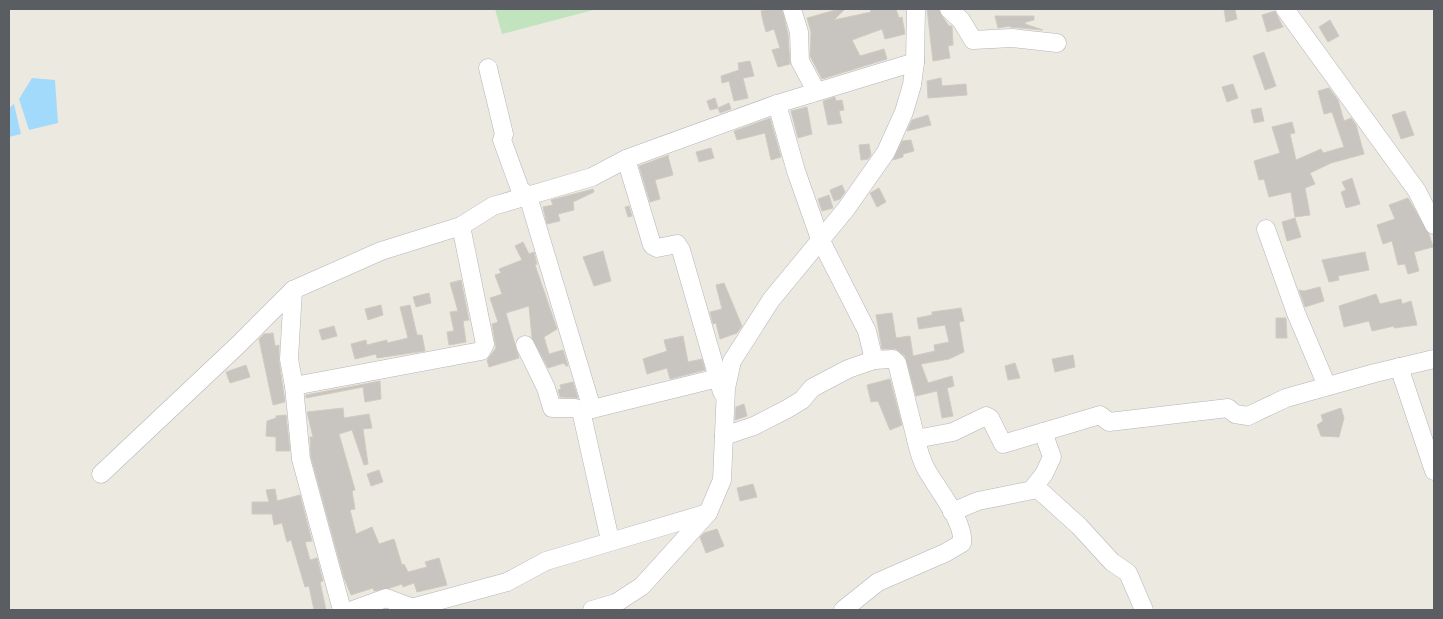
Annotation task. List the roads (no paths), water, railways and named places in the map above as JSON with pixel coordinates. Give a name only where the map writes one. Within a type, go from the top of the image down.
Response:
[{"type":"street","points":[[792,9],[798,27],[800,61],[816,91]]},
{"type":"street","points":[[592,610],[616,603],[642,586],[708,513],[722,480],[725,401],[729,370],[744,340],[771,300],[846,209],[886,152],[904,112],[912,85],[915,62],[916,9]]},
{"type":"street","points":[[949,9],[961,20],[973,40],[1012,38],[1057,43]]},
{"type":"street","points":[[1285,9],[1417,191],[1434,225]]},
{"type":"street","points":[[101,474],[238,345],[293,290],[380,251],[461,226],[493,206],[592,178],[626,159],[777,104],[915,62]]},
{"type":"street","points":[[488,68],[504,134],[502,140],[520,189],[528,196],[588,410],[582,419],[610,540]]},
{"type":"street","points":[[777,104],[796,171],[820,239],[867,331],[874,360]]},
{"type":"street","points":[[626,159],[652,246],[657,248],[677,244],[681,250],[725,401]]},
{"type":"street","points":[[294,386],[481,351],[484,344],[461,226]]},
{"type":"street","points":[[1266,229],[1296,313],[1327,386]]},
{"type":"street","points":[[293,290],[289,359],[294,386],[301,459],[342,610]]},
{"type":"street","points":[[525,346],[546,388],[552,408],[588,410],[718,378]]},
{"type":"street","points":[[724,436],[773,416],[802,400],[812,388],[848,369],[874,360],[893,358],[897,363],[916,439],[926,468],[952,512],[963,536],[962,543],[945,553],[878,582],[843,610]]},
{"type":"street","points":[[916,439],[953,432],[986,416],[990,418],[1003,444],[1100,415],[1108,422],[1228,408],[1235,414],[1248,416],[1274,402],[1327,386],[1434,359]]},
{"type":"street","points":[[1399,367],[1434,471]]},
{"type":"street","points":[[1033,488],[1044,474],[1052,457],[1043,432]]},
{"type":"street","points":[[952,512],[978,501],[1033,488],[1038,489],[1079,526],[1115,564],[1128,573],[1144,610]]},
{"type":"street","points":[[353,610],[386,598],[410,608],[507,582],[538,564],[610,540],[708,513]]},
{"type":"water","points":[[32,78],[55,80],[58,123],[29,130],[19,99]]},
{"type":"water","points":[[14,104],[21,134],[9,137],[9,108]]}]
